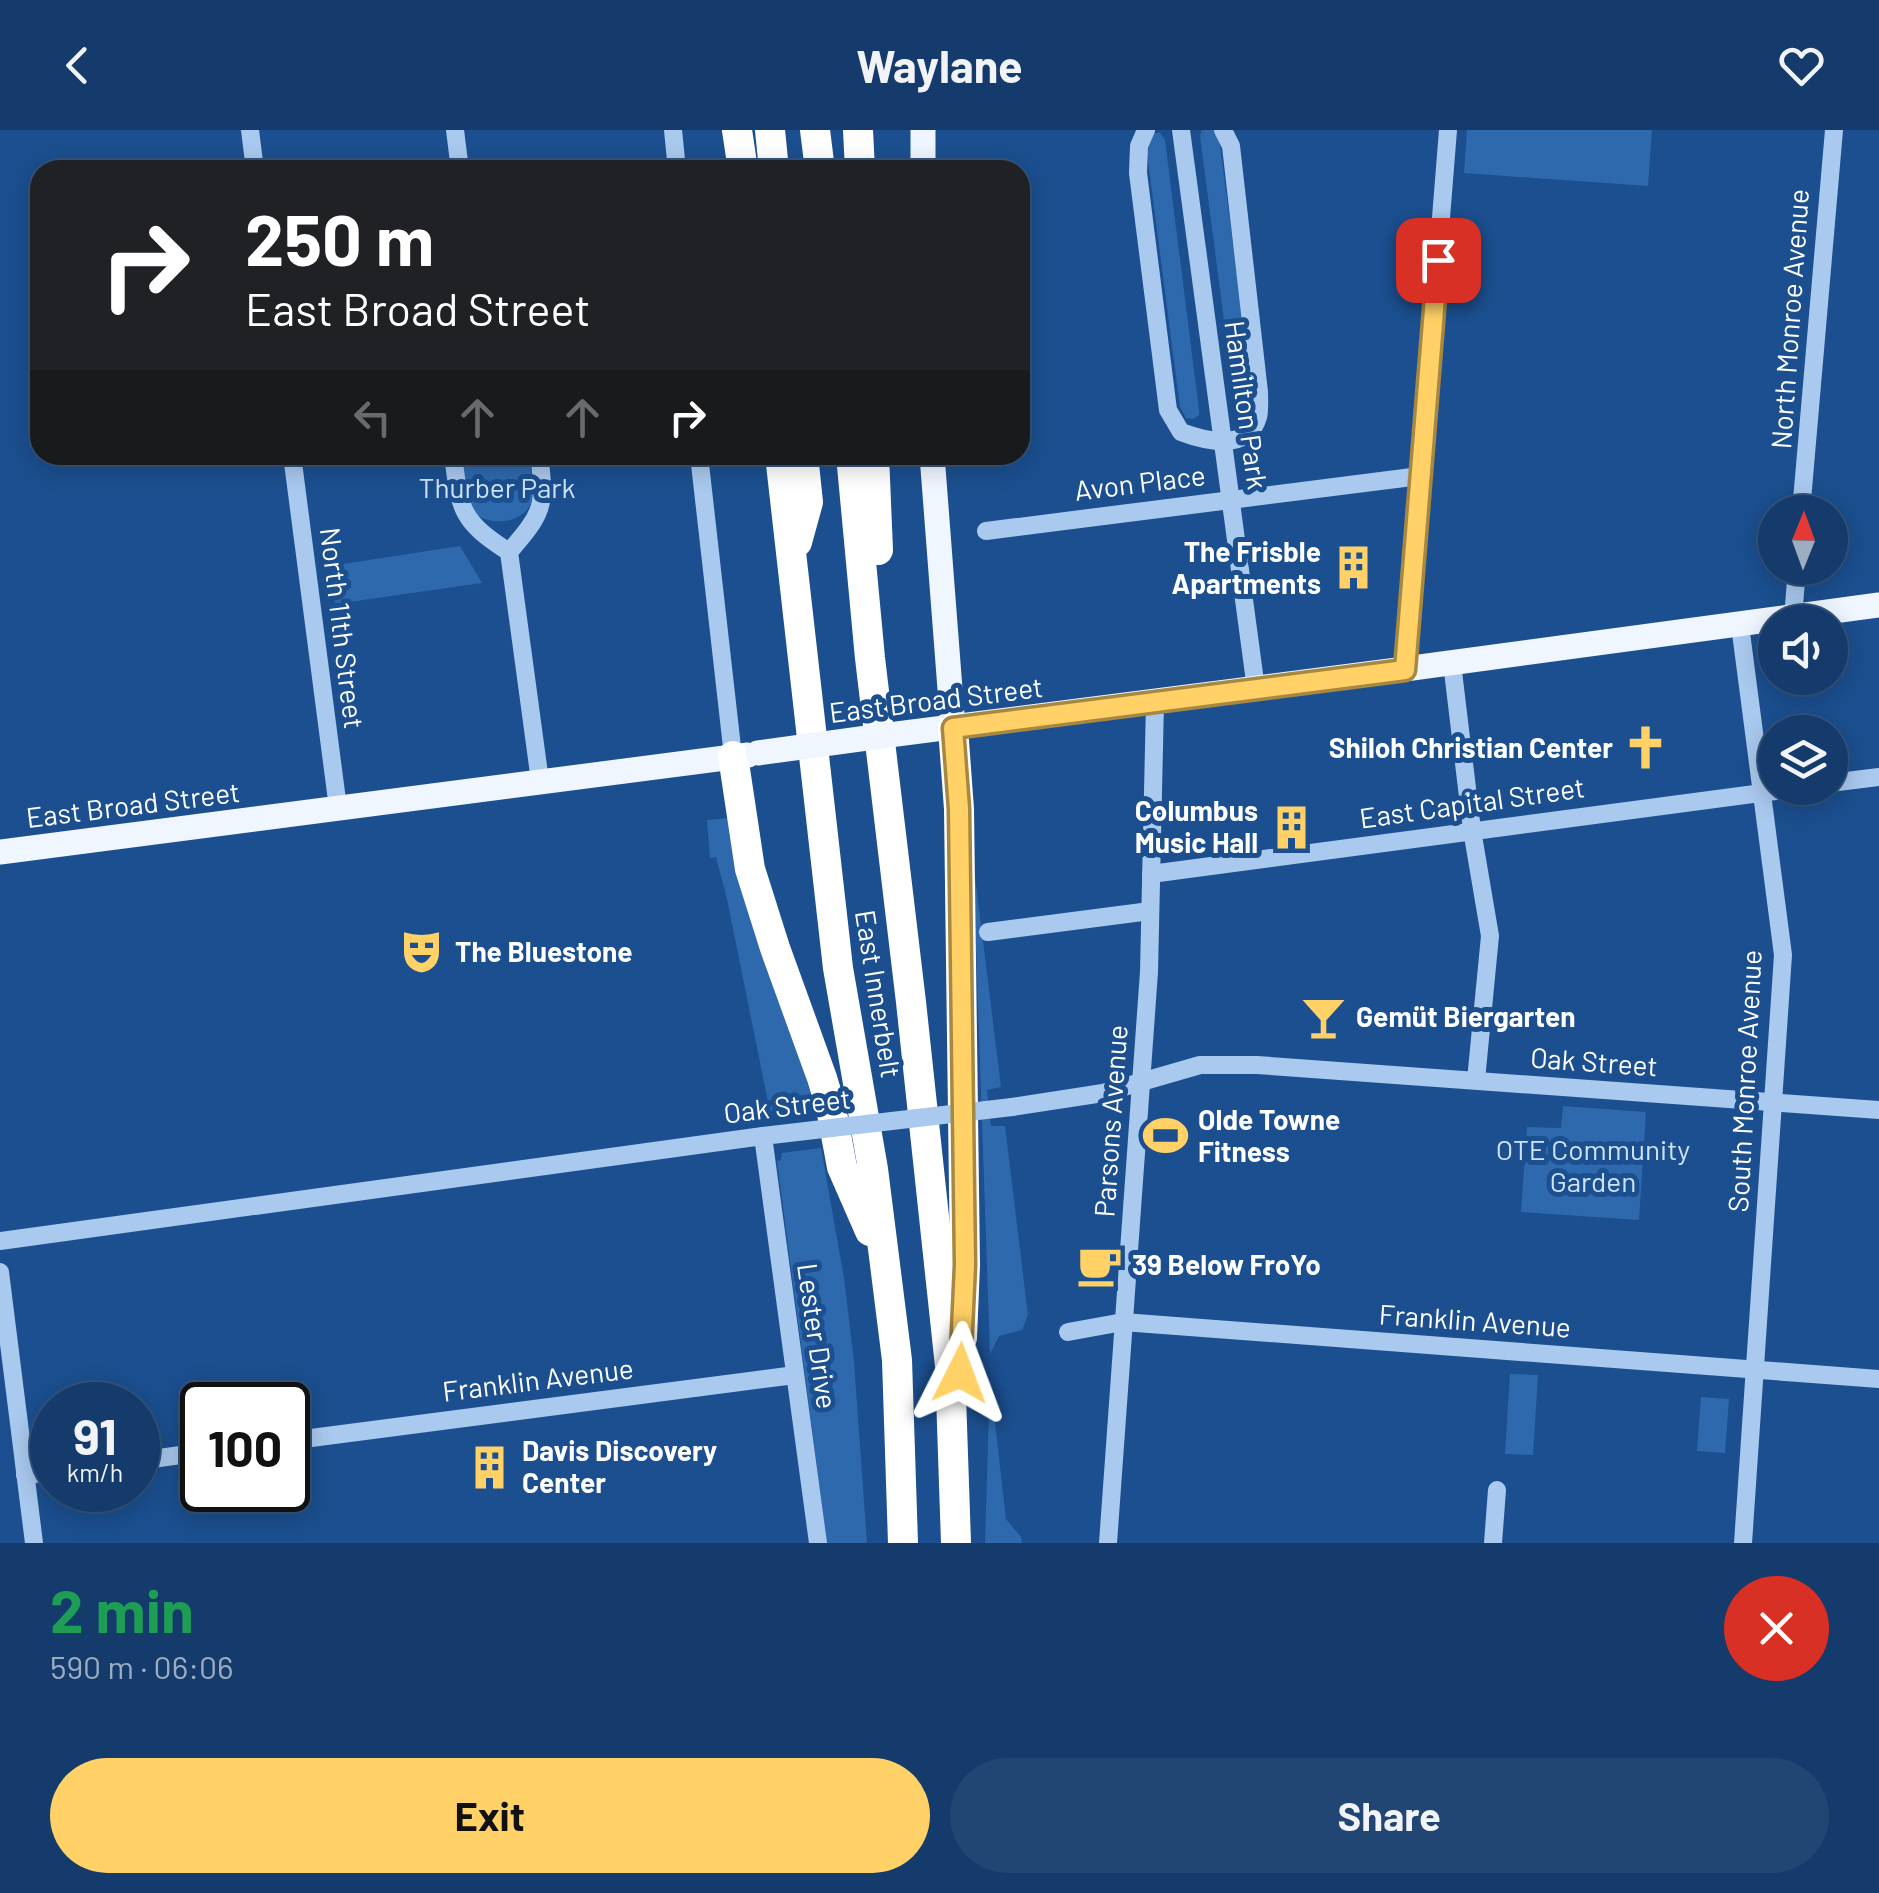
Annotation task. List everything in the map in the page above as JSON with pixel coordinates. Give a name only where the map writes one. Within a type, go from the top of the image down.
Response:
[{"type":"highway","points":[[737,130],[742,160]]},
{"type":"highway","points":[[770,130],[773,160]]},
{"type":"highway","points":[[815,130],[819,160]]},
{"type":"highway","points":[[858,130],[860,160]]},
{"type":"highway","name":"East Innerbelt","points":[[781,465],[838,968],[873,1169],[897,1360],[903,1543]]},
{"type":"highway","points":[[792,560],[808,502],[804,465]]},
{"type":"highway","points":[[852,465],[950,1366],[956,1543]]},
{"type":"highway","points":[[870,658],[879,588],[874,465]]},
{"type":"highway","points":[[942,729],[959,809],[965,1265],[955,1480]]},
{"type":"highway","points":[[745,755],[750,869],[822,1078],[842,1167],[884,1261]]},
{"type":"main road","points":[[923,130],[923,160]]},
{"type":"main road","points":[[932,465],[942,729]]},
{"type":"main road","name":"East Broad Street","points":[[1848,610],[1879,605]]},
{"type":"main road","name":"East Broad Street","points":[[0,852],[1758,623]]},
{"type":"street","points":[[250,130],[254,160]]},
{"type":"street","points":[[454,130],[458,160]]},
{"type":"street","points":[[673,130],[676,160]]},
{"type":"street","points":[[1146,130],[1139,146],[1138,173],[1168,410],[1181,432],[1223,443],[1247,434],[1258,418],[1259,392],[1231,146],[1223,130]]},
{"type":"street","name":"Hamilton Park","points":[[1180,130],[1256,689]]},
{"type":"street","points":[[1405,670],[1448,130]]},
{"type":"street","name":"North Monroe Avenue","points":[[1802,495],[1834,130]]},
{"type":"street","name":"North 11th Street","points":[[293,465],[338,808]]},
{"type":"street","points":[[455,465],[458,492],[469,521],[510,552]]},
{"type":"street","points":[[540,465],[543,484],[539,514],[510,552],[540,781]]},
{"type":"street","points":[[702,465],[745,755]]},
{"type":"street","name":"Avon Place","points":[[986,531],[1420,476]]},
{"type":"street","name":"South Monroe Avenue","points":[[1740,625],[1758,762]]},
{"type":"street","points":[[1452,663],[1472,830],[1490,936],[1476,1080]]},
{"type":"street","name":"Parsons Avenue","points":[[1108,1543],[1142,1081],[1155,702]]},
{"type":"street","points":[[1848,780],[1879,776]]},
{"type":"street","name":"East Capital Street","points":[[1151,874],[1758,793]]},
{"type":"street","name":"South Monroe Avenue","points":[[1743,1543],[1783,955],[1764,805]]},
{"type":"street","points":[[988,932],[1150,911]]},
{"type":"street","name":"Oak Street","points":[[0,1241],[763,1136],[1079,1098],[1200,1065],[1257,1064],[1879,1110]]},
{"type":"street","name":"Lester Drive","points":[[763,1136],[818,1543]]},
{"type":"street","points":[[0,1272],[34,1543]]},
{"type":"street","name":"Franklin Avenue","points":[[1068,1332],[1123,1322],[1879,1378]]},
{"type":"street","name":"Franklin Avenue","points":[[310,1438],[795,1374]]},
{"type":"street","points":[[26,1475],[30,1475]]},
{"type":"street","points":[[1493,1543],[1496,1490]]},
{"type":"green space","points":[[1202,130],[1215,130],[1220,145],[1253,398],[1250,410],[1243,413],[1235,405]]},
{"type":"green space","points":[[1467,130],[1652,130],[1648,186],[1464,173]]},
{"type":"green space","points":[[1153,133],[1160,133],[1165,140],[1199,410],[1193,419],[1186,418],[1180,407],[1147,153]]},
{"type":"green space","name":"Thurber Park","points":[[462,465],[530,465],[531,504],[520,516],[488,520],[467,506]]},
{"type":"green space","points":[[460,546],[482,583],[335,604],[330,566]]},
{"type":"green space","points":[[729,818],[816,1112],[782,1116],[770,1112],[727,899],[716,857],[710,858],[707,820]]},
{"type":"green space","points":[[973,860],[1001,1087],[987,1090],[991,1126],[1005,1126],[1028,1315],[1022,1330],[999,1336],[990,1354]]},
{"type":"green space","name":"OTE Community Garden","points":[[1563,1106],[1646,1112],[1639,1220],[1521,1212],[1527,1127],[1561,1128]]},
{"type":"green space","points":[[821,1148],[854,1362],[867,1543],[827,1543],[777,1161],[782,1153]]},
{"type":"green space","points":[[1510,1374],[1538,1375],[1533,1455],[1505,1454]]},
{"type":"green space","points":[[990,1378],[1006,1519],[1022,1543],[985,1543]]},
{"type":"green space","points":[[1701,1397],[1729,1399],[1725,1453],[1697,1451]]},
{"type":"place","name":"The Frisble Apartments","points":[[1354,568]]},
{"type":"place","name":"Shiloh Christian Center","points":[[1646,748]]},
{"type":"place","name":"Columbus Music Hall","points":[[1291,827]]},
{"type":"place","name":"The Bluestone","points":[[422,952]]},
{"type":"place","name":"Gemüt Biergarten","points":[[1323,1017]]},
{"type":"place","name":"Olde Towne Fitness","points":[[1165,1136]]},
{"type":"place","name":"39 Below FroYo","points":[[1099,1265]]},
{"type":"place","name":"Davis Discovery Center","points":[[489,1467]]},
{"type":"route","points":[[960,1373],[965,1265],[959,809],[953,728],[1405,670],[1438,260]]}]
